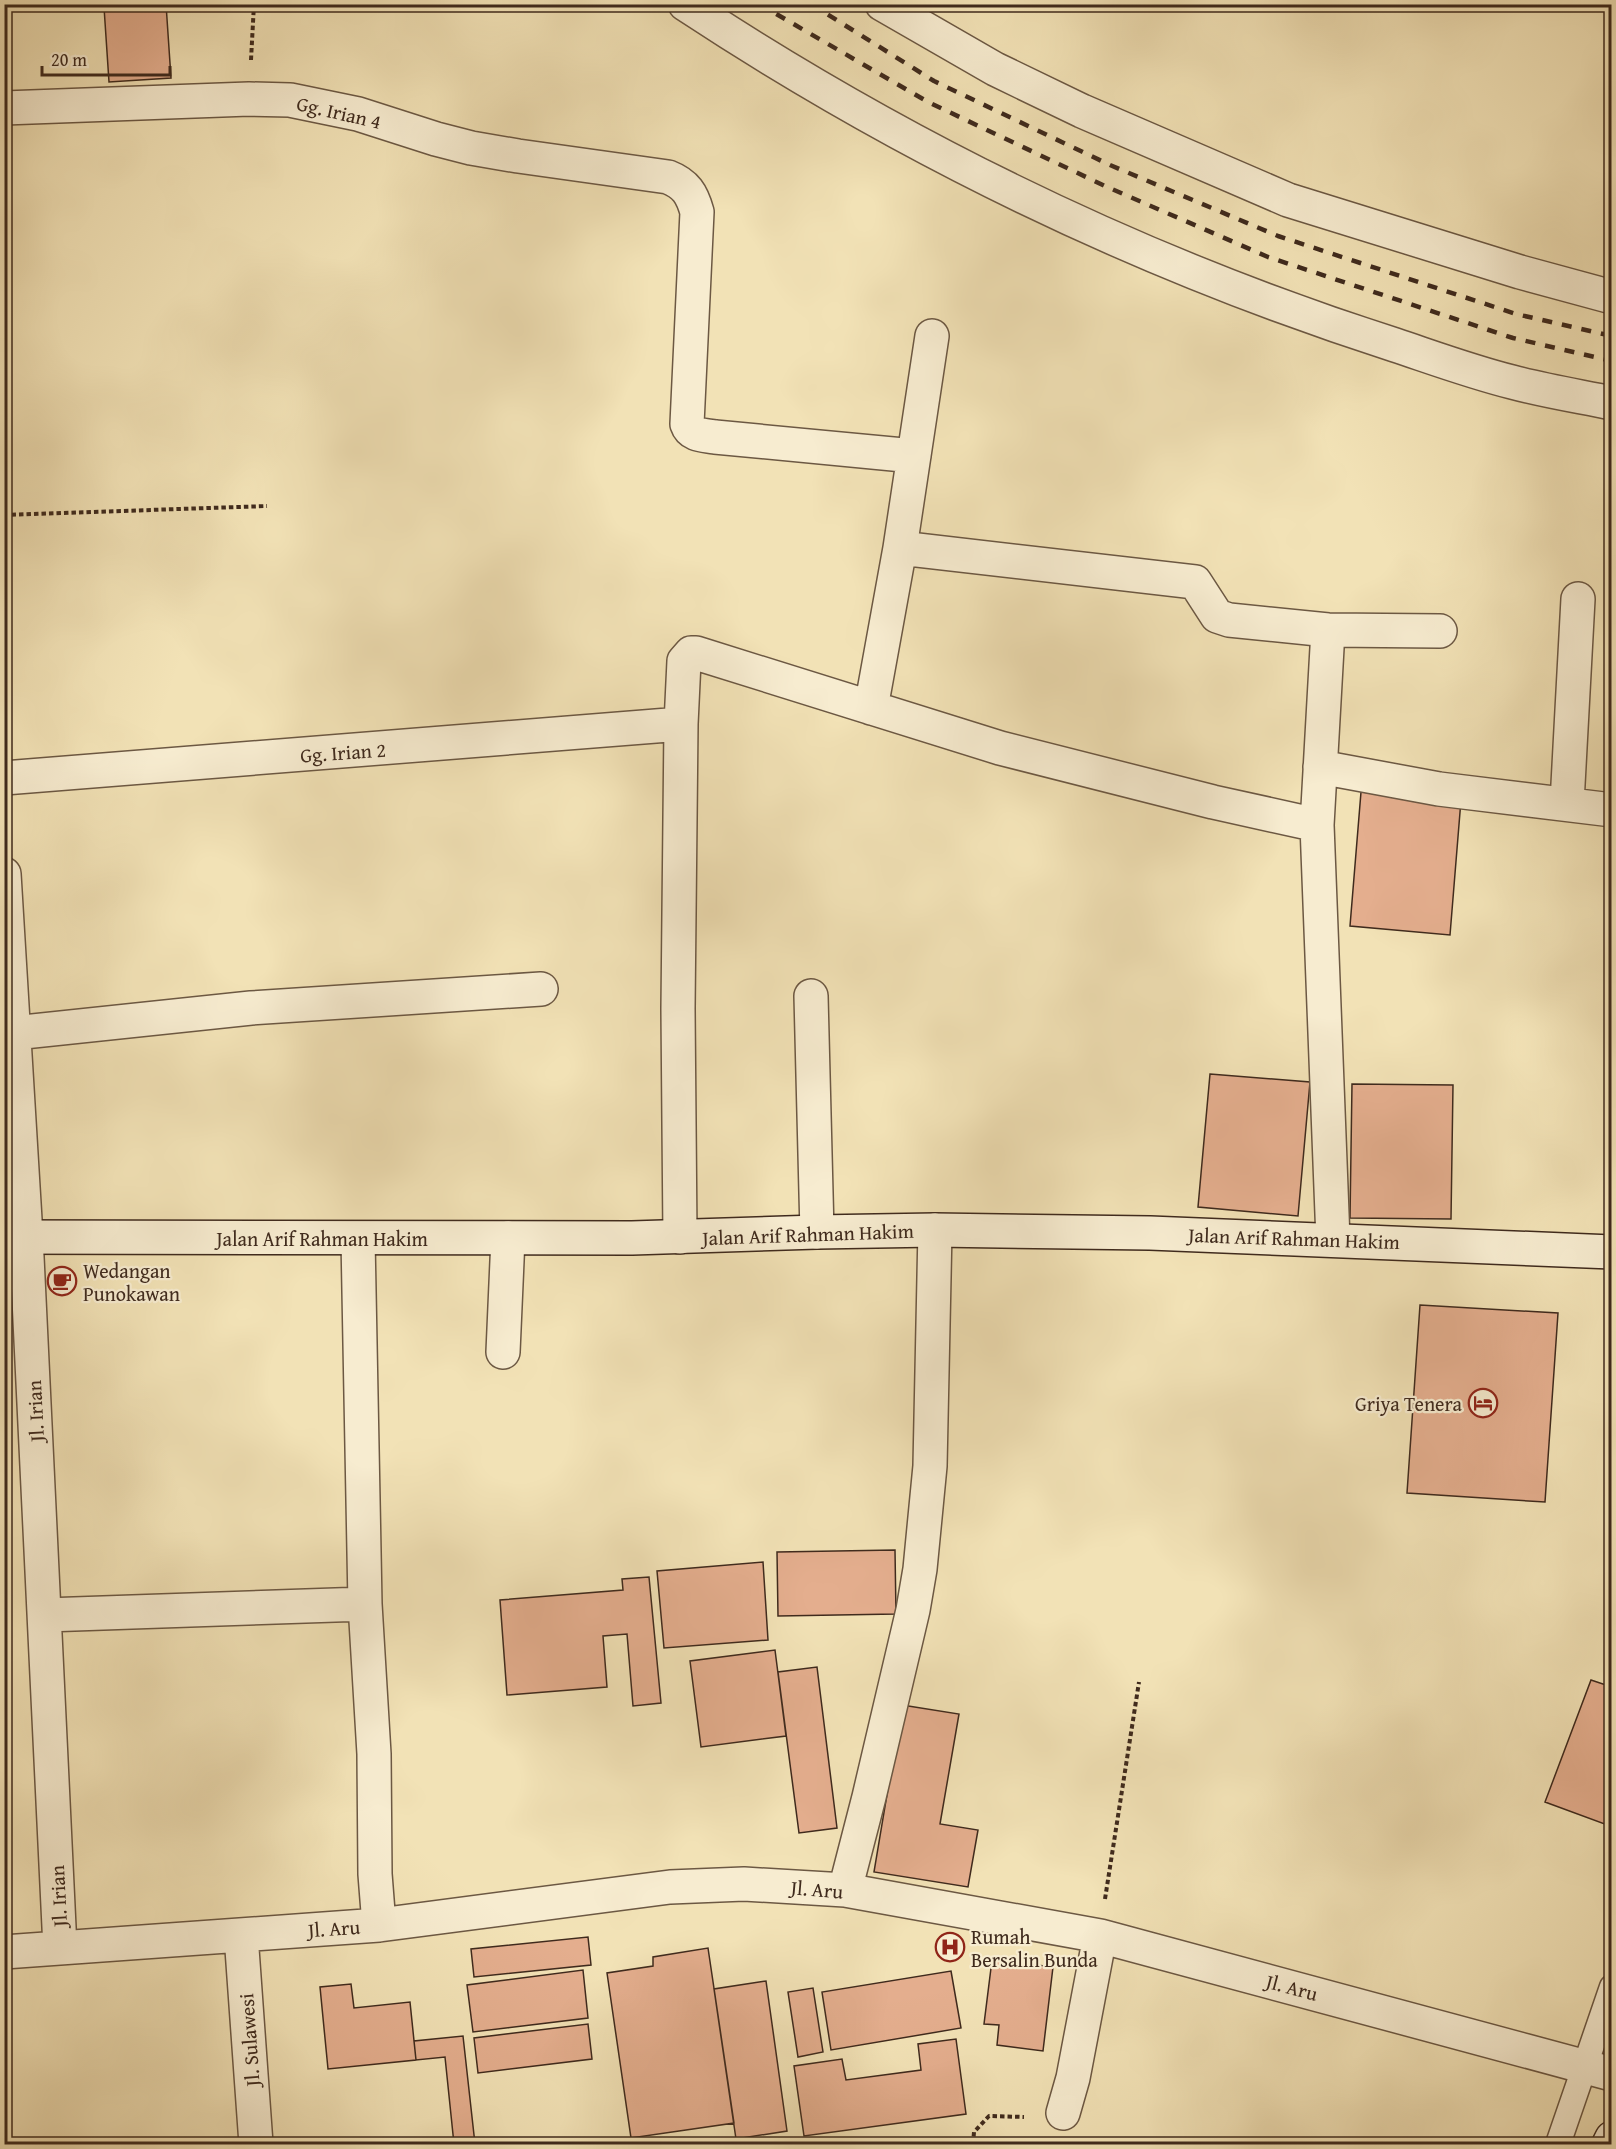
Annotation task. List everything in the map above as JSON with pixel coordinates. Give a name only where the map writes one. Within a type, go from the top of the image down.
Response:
[{"type":"street","points":[[685,4],[739,40],[867,115],[992,181],[1096,231],[1168,262],[1338,327],[1511,382],[1611,404]]},
{"type":"street","points":[[882,4],[995,69],[1082,111],[1288,200],[1520,272],[1611,297]]},
{"type":"street","name":"Gg. Irian 4","points":[[4,108],[249,99],[290,100],[358,114],[471,148],[668,177],[681,182],[692,195],[697,212],[688,429],[693,433],[716,436],[914,456]]},
{"type":"street","points":[[871,708],[900,548],[932,336]]},
{"type":"street","points":[[900,548],[1195,582],[1220,618],[1328,630],[1440,631]]},
{"type":"street","points":[[1567,803],[1578,599]]},
{"type":"street","points":[[1328,630],[1317,825],[1333,1240]]},
{"type":"street","points":[[680,1237],[678,1010],[681,724],[684,661],[687,655],[696,653],[1000,748],[1213,802],[1317,825]]},
{"type":"street","name":"Gg. Irian 2","points":[[4,778],[681,724]]},
{"type":"street","points":[[1320,767],[1439,789],[1611,810]]},
{"type":"street","name":"Jl. Irian","points":[[4,874],[7,956],[14,1033],[15,1236],[45,1615],[60,1948]]},
{"type":"street","points":[[14,1033],[251,1008],[541,989]]},
{"type":"street","points":[[812,996],[817,1232]]},
{"type":"street","points":[[845,1890],[870,1797],[913,1610],[920,1569],[930,1466],[935,1230]]},
{"type":"street","name":"Jalan Arif Rahman Hakim","points":[[15,1236],[358,1239],[680,1237],[935,1230],[1150,1233],[1611,1252]]},
{"type":"street","points":[[503,1352],[508,1238]]},
{"type":"street","points":[[358,1239],[365,1604],[374,1754],[375,1874],[379,1925]]},
{"type":"street","points":[[45,1615],[365,1604]]},
{"type":"street","name":"Jl. Aru","points":[[4,1952],[379,1925],[546,1902],[704,1884],[794,1886],[845,1890],[1100,1936],[1598,2070]]},
{"type":"street","name":"Jl. Sulawesi","points":[[241,1935],[256,2145]]},
{"type":"street","points":[[1063,2112],[1073,2078],[1100,1936]]},
{"type":"street","points":[[1609,2145],[1611,2138]]},
{"type":"lane","points":[[1558,2145],[1598,2070],[1611,1987]]},
{"type":"path","points":[[249,99],[254,4]]},
{"type":"path","points":[[4,515],[267,506]]},
{"type":"path","points":[[1100,1936],[1139,1682]]},
{"type":"path","points":[[973,2145],[974,2132],[989,2116],[1052,2117],[1063,2112]]},
{"type":"building","points":[[166,4],[171,78],[109,82],[104,7]]},
{"type":"building","points":[[1612,696],[1612,773],[1608,772]]},
{"type":"building","points":[[1361,792],[1461,800],[1450,935],[1350,926]]},
{"type":"building","points":[[1210,1074],[1310,1082],[1298,1216],[1198,1207]]},
{"type":"building","points":[[1352,1084],[1453,1085],[1451,1219],[1350,1218]]},
{"type":"building","name":"Griya Tenera","points":[[1420,1305],[1558,1313],[1545,1502],[1407,1493]]},
{"type":"building","points":[[895,1550],[896,1614],[778,1616],[777,1552]]},
{"type":"building","points":[[763,1562],[768,1640],[664,1648],[657,1571]]},
{"type":"building","points":[[649,1577],[661,1703],[633,1706],[627,1634],[603,1636],[607,1687],[507,1695],[500,1600],[623,1590],[622,1579]]},
{"type":"building","points":[[775,1650],[786,1736],[701,1747],[690,1661]]},
{"type":"building","points":[[817,1667],[837,1828],[799,1833],[778,1672]]},
{"type":"building","points":[[1591,1680],[1612,1687],[1610,1826],[1545,1802]]},
{"type":"building","points":[[902,1705],[959,1714],[940,1824],[978,1830],[968,1887],[874,1872]]},
{"type":"building","points":[[588,1937],[591,1965],[474,1977],[471,1949]]},
{"type":"building","points":[[708,1948],[734,2123],[631,2138],[607,1973],[653,1966],[653,1957]]},
{"type":"building","points":[[992,1960],[1053,1967],[1043,2051],[997,2045],[999,2025],[984,2024]]},
{"type":"building","points":[[583,1970],[588,2018],[473,2032],[467,1985]]},
{"type":"building","points":[[951,1971],[961,2028],[831,2050],[822,1992]]},
{"type":"building","points":[[766,1981],[787,2131],[736,2139],[714,1989]]},
{"type":"building","points":[[351,1984],[354,2008],[410,2002],[416,2060],[328,2069],[320,1987]]},
{"type":"building","points":[[813,1988],[823,2052],[798,2057],[788,1992]]},
{"type":"building","points":[[588,2024],[592,2059],[478,2073],[474,2038]]},
{"type":"building","points":[[463,2036],[475,2144],[454,2144],[445,2057],[416,2060],[414,2041]]},
{"type":"building","points":[[956,2039],[966,2114],[804,2136],[794,2066],[842,2059],[846,2080],[921,2070],[918,2044]]},
{"type":"building","points":[[677,2138],[678,2144],[636,2144]]},
{"type":"railway","points":[[759,4],[928,102],[1105,186],[1268,257],[1513,338],[1612,361]]},
{"type":"railway","points":[[811,4],[934,81],[1110,165],[1278,236],[1516,314],[1612,336]]},
{"type":"place","name":"Wedangan Punokawan","points":[[62,1281]]},
{"type":"place","name":"Griya Tenera","points":[[1483,1403]]},
{"type":"place","name":"Rumah Bersalin Bunda","points":[[950,1947]]}]
